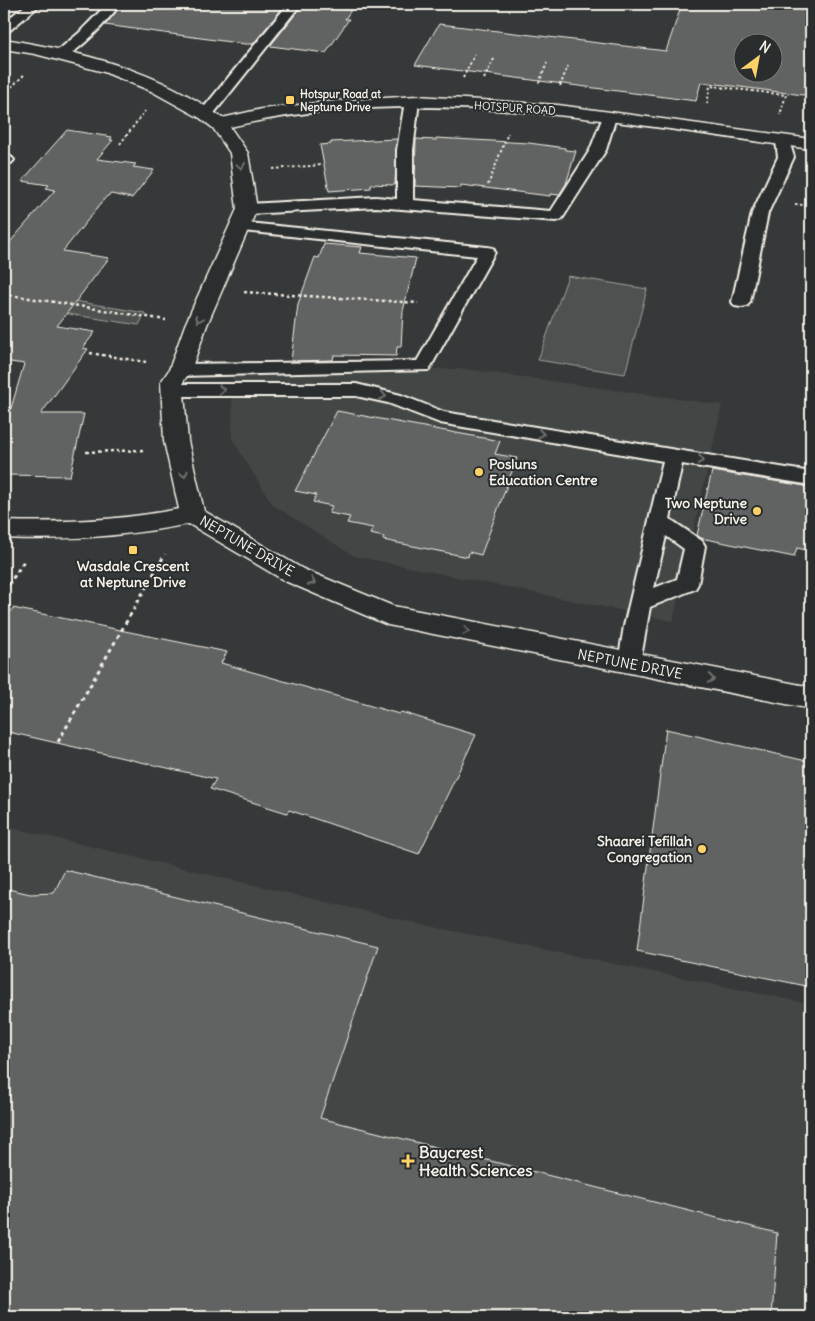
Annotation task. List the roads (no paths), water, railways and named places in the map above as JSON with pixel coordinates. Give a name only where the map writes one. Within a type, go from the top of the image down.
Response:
[{"type":"street","points":[[4,44],[65,52],[110,68],[157,87],[213,119],[239,153],[243,218]]},
{"type":"street","name":"HOTSPUR ROAD","points":[[213,119],[336,106],[412,101],[558,110],[609,117],[780,132],[811,144]]},
{"type":"street","name":"NEPTUNE DRIVE","points":[[243,218],[196,325],[180,370],[172,382],[176,440],[193,514],[294,574],[388,615],[628,664],[811,698]]},
{"type":"street","points":[[4,530],[46,531],[145,524],[193,514]]},
{"type":"lane","points":[[4,28],[35,4]]},
{"type":"lane","points":[[65,52],[114,4]]},
{"type":"lane","points":[[65,52],[86,44],[124,4]]},
{"type":"lane","points":[[213,119],[295,4]]},
{"type":"lane","points":[[405,204],[405,150],[412,101]]},
{"type":"lane","points":[[243,218],[376,202],[556,216],[598,150],[609,117]]},
{"type":"lane","points":[[741,302],[760,213],[786,157],[780,132]]},
{"type":"lane","points":[[180,370],[423,366],[487,252],[243,218]]},
{"type":"lane","points":[[173,390],[356,390],[394,399],[440,417],[811,478]]},
{"type":"lane","points":[[628,664],[674,456]]},
{"type":"lane","points":[[641,602],[687,584],[695,546],[659,521]]},
{"type":"place","name":"Hotspur Road at Neptune Drive","points":[[290,100]]},
{"type":"place","name":"Posluns Education Centre","points":[[479,472]]},
{"type":"place","name":"Two Neptune Drive","points":[[757,511]]},
{"type":"place","name":"Wasdale Crescent at Neptune Drive","points":[[133,550]]},
{"type":"place","name":"Shaarei Tefillah Congregation","points":[[702,849]]},
{"type":"place","name":"Baycrest Health Sciences","points":[[408,1161]]}]
